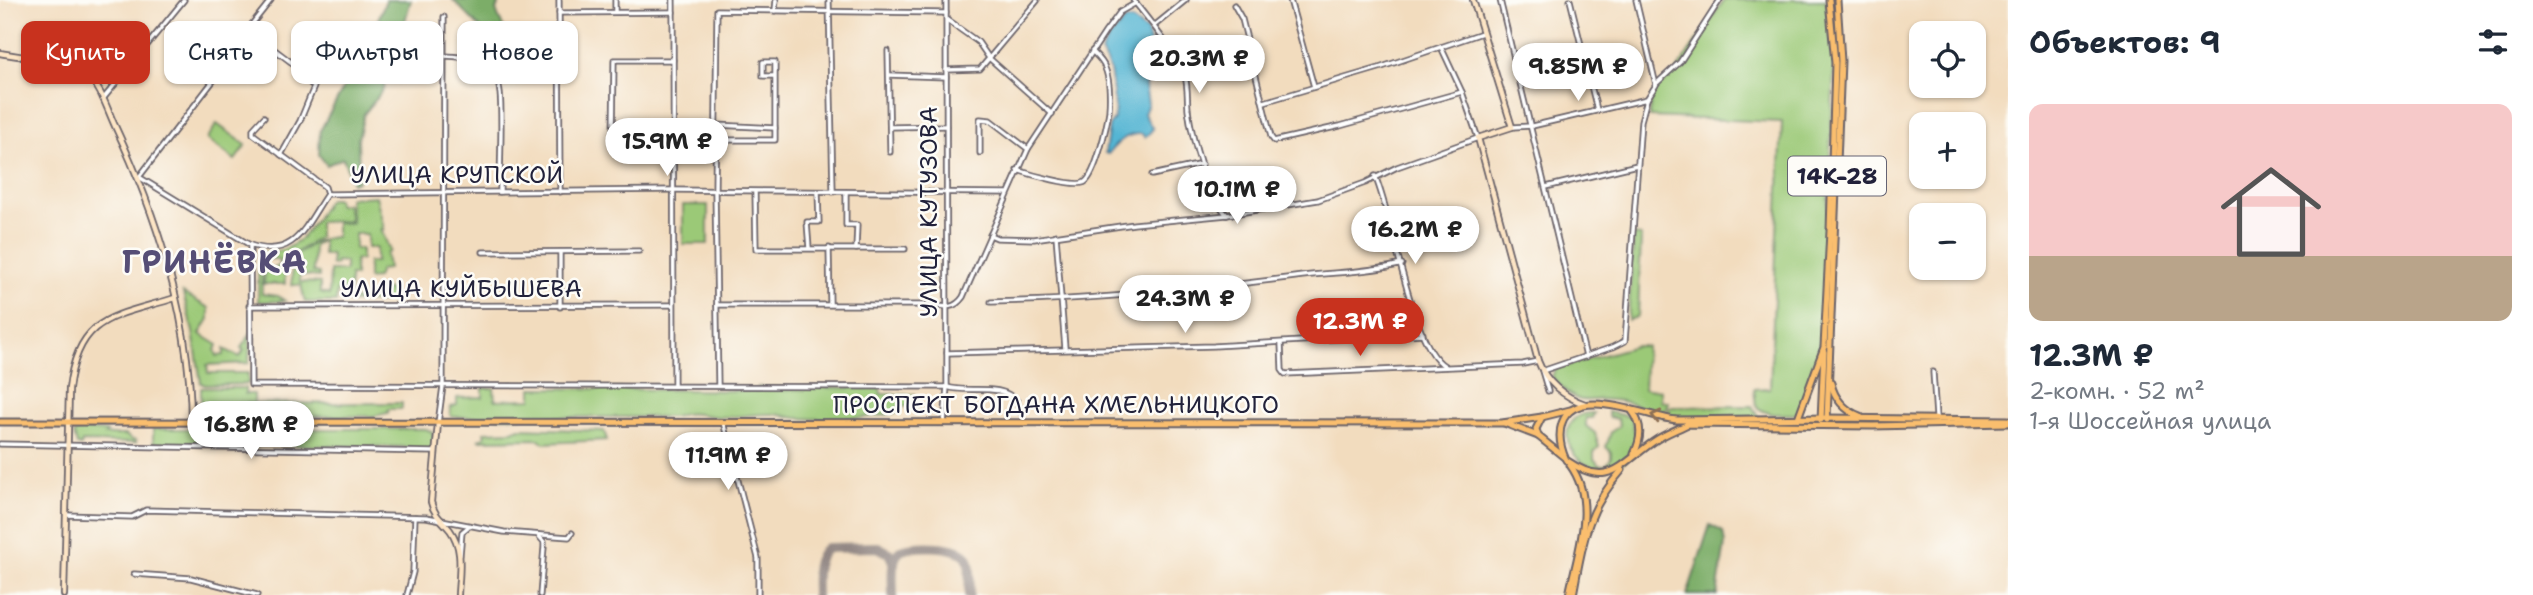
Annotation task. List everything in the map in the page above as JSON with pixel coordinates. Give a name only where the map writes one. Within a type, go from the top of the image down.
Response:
[{"type":"main road","name":"14К-28","points":[[1824,426],[1835,63],[1829,0]]},
{"type":"main road","name":"14К-28","points":[[1826,349],[1841,61],[1837,0]]},
{"type":"main road","points":[[1798,418],[1826,349]]},
{"type":"main road","points":[[1826,349],[1832,387],[1837,399],[1853,414],[1865,418]]},
{"type":"main road","points":[[1563,412],[1586,405],[1608,404],[1659,419],[1677,420],[1865,418],[2008,421]]},
{"type":"main road","points":[[1565,458],[1581,470],[1597,474],[1614,472],[1629,463],[1636,451],[1640,434],[1637,417],[1630,409]]},
{"type":"main road","points":[[1570,410],[1563,418],[1560,432],[1565,458],[1578,476],[1584,495],[1585,513],[1571,595]]},
{"type":"main road","name":"ПРОСПЕКТ БОГДАНА ХМЕЛЬНИЦКОГО","points":[[0,422],[1502,423],[1542,418],[1563,412]]},
{"type":"main road","points":[[1538,436],[1536,429],[1542,418]]},
{"type":"main road","points":[[1571,595],[1590,515],[1606,489],[1629,463],[1654,441],[1688,424],[1824,426],[2008,421]]},
{"type":"main road","name":"ПРОСПЕКТ БОГДАНА ХМЕЛЬНИЦКОГО","points":[[1502,423],[1538,436],[1565,458]]},
{"type":"street","points":[[103,99],[184,0]]},
{"type":"street","points":[[255,21],[271,0]]},
{"type":"street","points":[[559,0],[560,192]]},
{"type":"street","points":[[615,0],[615,11]]},
{"type":"street","points":[[673,0],[674,386]]},
{"type":"street","points":[[775,11],[776,0]]},
{"type":"street","points":[[829,0],[833,192]]},
{"type":"street","name":"УЛИЦА КУТУЗОВА","points":[[944,423],[947,387],[946,0]]},
{"type":"street","points":[[1154,26],[1186,0]]},
{"type":"street","points":[[1290,0],[1314,87]]},
{"type":"street","points":[[1473,0],[1512,127]]},
{"type":"street","points":[[1500,0],[1586,357]]},
{"type":"street","points":[[1570,0],[1598,111]]},
{"type":"street","points":[[1636,0],[1656,85]]},
{"type":"street","points":[[1542,371],[1625,341],[1641,121],[1647,99],[1656,85],[1680,62],[1720,0]]},
{"type":"street","points":[[946,70],[980,69],[1037,1]]},
{"type":"street","points":[[717,305],[947,307],[958,304],[1028,149],[1120,12],[1135,2],[1154,26],[1185,76],[1189,119],[1202,164],[1221,209],[1227,215]]},
{"type":"street","points":[[1234,5],[1242,19],[1271,137],[1276,141],[1462,92]]},
{"type":"street","points":[[718,385],[715,191],[717,10],[946,13]]},
{"type":"street","points":[[559,13],[673,12]]},
{"type":"street","points":[[424,517],[431,502],[443,386],[444,17]]},
{"type":"street","points":[[946,20],[978,42],[989,58],[1052,114]]},
{"type":"street","points":[[1263,102],[1379,68],[1482,33]]},
{"type":"street","points":[[1441,47],[1462,92],[1478,138],[1548,391]]},
{"type":"street","points":[[888,51],[890,152]]},
{"type":"street","points":[[1017,170],[1076,185],[1086,182],[1096,162],[1106,125],[1109,100],[1105,68],[1092,51]]},
{"type":"street","points":[[277,52],[307,74],[307,80],[314,87],[300,121],[281,155]]},
{"type":"street","points":[[0,53],[68,66],[81,71],[96,85],[139,177],[155,224],[187,356],[191,423]]},
{"type":"street","points":[[444,56],[481,61],[500,82],[500,192]]},
{"type":"street","points":[[612,140],[614,60],[673,60]]},
{"type":"street","points":[[716,140],[775,140],[775,128],[775,76],[775,62],[763,62],[763,76],[775,76]]},
{"type":"street","points":[[888,75],[946,77]]},
{"type":"street","points":[[139,177],[211,84]]},
{"type":"street","points":[[990,234],[996,238],[1017,240],[1134,223],[1227,215],[1318,200],[1365,183],[1375,176],[1512,127],[1532,126],[1647,99]]},
{"type":"street","points":[[139,177],[250,244],[263,250],[285,247],[296,239],[327,194],[326,187],[253,134],[253,129],[264,117]]},
{"type":"street","points":[[980,153],[981,119],[990,120],[1028,149]]},
{"type":"street","points":[[716,125],[775,128]]},
{"type":"street","points":[[890,127],[946,126]]},
{"type":"street","points":[[1152,175],[1202,164]]},
{"type":"street","points":[[1546,187],[1637,165]]},
{"type":"street","points":[[1375,176],[1386,204],[1415,314],[1436,359],[1447,367]]},
{"type":"street","name":"УЛИЦА КРУПСКОЙ","points":[[327,194],[673,190],[1007,193]]},
{"type":"street","points":[[755,192],[755,249],[905,249]]},
{"type":"street","points":[[808,249],[807,222],[819,222],[818,192]]},
{"type":"street","points":[[846,192],[846,225],[857,225],[856,249]]},
{"type":"street","points":[[1056,235],[1065,349]]},
{"type":"street","points":[[250,244],[251,385],[947,387],[958,391],[992,390],[1006,393],[1017,401],[1020,412]]},
{"type":"street","points":[[829,248],[830,304]]},
{"type":"street","points":[[560,251],[560,307]]},
{"type":"street","points":[[483,252],[639,251]]},
{"type":"street","points":[[991,302],[1157,293],[1373,270],[1402,264]]},
{"type":"street","points":[[64,595],[67,446],[72,366],[85,337],[103,322],[175,298]]},
{"type":"street","name":"УЛИЦА КУЙБЫШЕВА","points":[[249,306],[673,305]]},
{"type":"street","points":[[947,353],[1177,348],[1423,334]]},
{"type":"street","points":[[1281,342],[1282,370],[1285,374],[1538,361]]},
{"type":"street","points":[[1542,371],[1565,397],[1586,405]]},
{"type":"street","points":[[1933,373],[1936,417]]},
{"type":"street","points":[[1563,412],[1565,397]]},
{"type":"street","points":[[723,422],[758,558],[758,595]]},
{"type":"street","points":[[0,444],[435,452]]},
{"type":"street","points":[[431,502],[433,511],[452,534],[460,560]]},
{"type":"street","points":[[66,515],[132,517],[146,510],[424,517],[432,515],[433,511]]},
{"type":"street","points":[[407,595],[413,572],[415,517]]},
{"type":"street","points":[[424,517],[470,527],[569,537],[572,533]]},
{"type":"street","points":[[452,534],[458,524]]},
{"type":"street","points":[[458,595],[463,532],[470,527]]},
{"type":"street","points":[[537,534],[544,547],[540,595]]},
{"type":"street","points":[[134,573],[200,580],[257,595]]},
{"type":"green space","points":[[386,0],[411,0],[405,21],[377,21]]},
{"type":"green space","points":[[453,0],[501,0],[496,10],[500,21],[473,21]]},
{"type":"green space","points":[[1724,0],[1826,0],[1834,67],[1821,349],[1797,414],[1775,414],[1761,410],[1756,406],[1754,389],[1770,388],[1782,122],[1649,117],[1652,97],[1658,86],[1675,73]]},
{"type":"green space","points":[[346,84],[384,84],[364,114],[358,139],[357,181],[352,183],[343,158],[327,165],[319,155],[320,131]]},
{"type":"green space","points":[[217,124],[246,145],[235,160],[207,139]]},
{"type":"green space","points":[[376,196],[384,229],[381,229],[390,251],[386,254],[388,269],[380,270],[377,278],[368,279],[368,262],[376,262],[376,248],[367,248],[367,234],[355,234],[355,249],[361,249],[361,260],[355,260],[355,276],[350,276],[350,299],[384,299],[384,290],[389,289],[393,302],[345,302],[345,291],[337,290],[336,302],[305,302],[301,285],[292,285],[292,264],[285,265],[285,284],[264,284],[265,270],[283,264],[315,242],[336,237],[336,223],[352,223],[349,198]],"holes":[[[323,242],[323,255],[332,255],[331,265],[336,265],[336,261],[345,262],[345,271],[330,271],[329,295],[320,293],[320,283],[300,282],[300,275],[319,277],[319,273],[313,272],[314,246]]]},
{"type":"green space","points":[[329,199],[337,199],[338,205],[347,204],[350,221],[319,222],[319,237],[280,264],[278,259],[262,259],[262,294],[278,296],[285,301],[258,302],[258,252],[283,250],[293,245],[308,230]]},
{"type":"green space","points":[[683,205],[708,205],[708,244],[683,244]]},
{"type":"green space","points":[[1634,235],[1641,236],[1638,317],[1628,320]]},
{"type":"green space","points":[[183,293],[209,308],[209,319],[200,334],[218,345],[215,350],[217,356],[224,355],[224,349],[240,357],[244,350],[241,348],[250,334],[249,363],[207,365],[208,373],[248,373],[248,384],[201,383],[193,332]]},
{"type":"green space","points":[[1635,346],[1646,346],[1644,389],[1661,390],[1661,401],[1668,401],[1667,407],[1658,414],[1621,401],[1578,399],[1552,377],[1555,369]]},
{"type":"green space","points":[[758,387],[880,388],[881,394],[915,394],[915,406],[898,407],[898,413],[886,415],[835,419],[796,418],[781,414],[722,417],[693,413],[675,417],[450,415],[451,407],[457,405],[457,398],[483,397],[483,388],[494,388],[495,400],[532,399],[532,388],[757,391]]},
{"type":"green space","points":[[201,388],[245,388],[245,394],[254,394],[254,403],[201,403]]},
{"type":"green space","points":[[402,403],[402,409],[389,409],[388,413],[374,416],[203,417],[198,414],[196,404]]},
{"type":"green space","points":[[1752,406],[1757,418],[1663,417],[1671,407]]},
{"type":"green space","points":[[1608,412],[1631,417],[1636,438],[1626,461],[1608,468],[1592,467],[1579,460],[1571,449],[1567,437],[1569,425],[1578,416],[1594,413],[1592,418],[1586,418],[1586,426],[1595,433],[1599,447],[1594,452],[1594,459],[1599,465],[1606,465],[1611,459],[1611,452],[1606,447],[1611,432],[1619,426],[1618,419],[1608,417]]},
{"type":"green space","points":[[520,428],[604,431],[607,440],[544,443],[539,439],[478,440],[485,436],[484,432]]},
{"type":"green space","points":[[80,429],[107,432],[105,435],[126,435],[136,443],[82,442],[81,446],[77,445],[74,434]]},
{"type":"green space","points":[[153,429],[200,429],[216,433],[231,429],[426,429],[433,432],[434,441],[430,451],[412,450],[410,447],[258,445],[257,448],[217,448],[216,444],[153,443]]},
{"type":"green space","points":[[1710,525],[1723,532],[1725,544],[1717,595],[1687,595]]},
{"type":"water","points":[[1125,20],[1132,20],[1147,31],[1152,49],[1164,68],[1163,76],[1145,85],[1148,104],[1144,114],[1153,129],[1145,138],[1142,134],[1127,137],[1108,154],[1105,153],[1115,106],[1110,70],[1101,52]]},
{"type":"taxiway","points":[[893,595],[896,556],[905,549],[923,546],[955,550],[967,557],[970,570],[969,595]]},
{"type":"taxiway","points":[[816,595],[817,563],[827,548],[878,547],[889,553],[894,564]]},
{"type":"district","name":"ГРИНЁВКА","points":[[215,262]]}]
